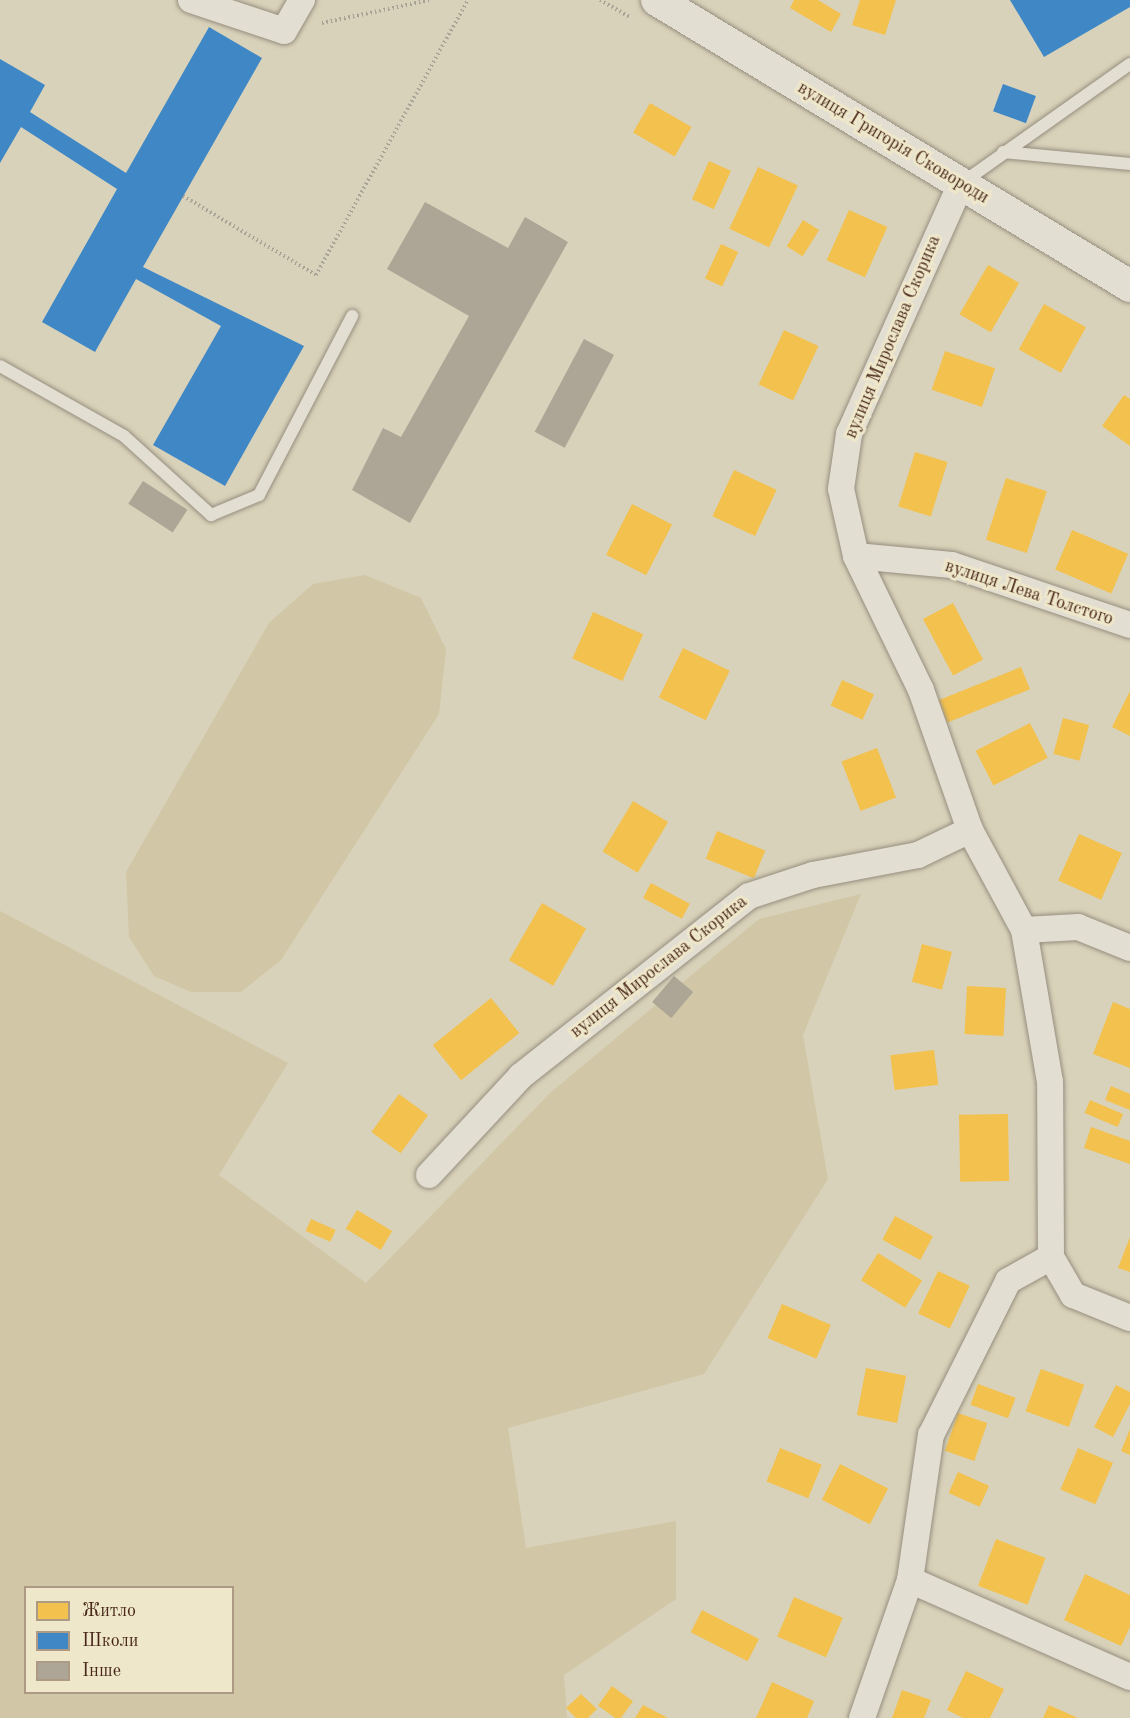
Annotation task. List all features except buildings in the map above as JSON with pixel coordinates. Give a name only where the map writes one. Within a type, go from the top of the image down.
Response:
[{"type":"street","points":[[191,0],[284,31],[302,0]]},
{"type":"street","name":"вулиця Григорія Сковороди","points":[[657,0],[1128,281]]},
{"type":"street","name":"вулиця Мирослава Скорика","points":[[961,183],[849,434],[841,489],[856,556],[921,690],[970,830],[1024,930],[1050,1082],[1050,1257]]},
{"type":"street","name":"вулиця Лева Толстого","points":[[856,556],[952,565],[1130,625]]},
{"type":"street","name":"вулиця Мирослава Скорика","points":[[429,1175],[520,1076],[749,896],[813,874],[918,855],[970,830]]},
{"type":"street","points":[[1024,930],[1078,927],[1130,948]]},
{"type":"street","points":[[862,1718],[910,1580],[931,1435],[1008,1281],[1050,1257],[1073,1295],[1130,1318]]},
{"type":"street","points":[[910,1580],[1130,1677]]},
{"type":"lane","points":[[961,183],[1130,64]]},
{"type":"lane","points":[[1003,152],[1130,164]]},
{"type":"lane","points":[[0,366],[124,436],[211,515],[259,495],[351,316]]},
{"type":"path","points":[[284,31],[430,0]]},
{"type":"path","points":[[183,196],[315,275],[468,0]]},
{"type":"shaded area","points":[[365,575],[421,598],[446,649],[439,714],[281,960],[241,992],[191,992],[154,976],[129,937],[126,872],[269,623],[313,584]]},
{"type":"shaded area","points":[[861,894],[803,1035],[828,1179],[704,1374],[508,1428],[526,1548],[676,1521],[676,1599],[564,1675],[567,1718],[0,1718],[0,911],[288,1063],[219,1175],[366,1283],[550,1093],[759,919]]}]
